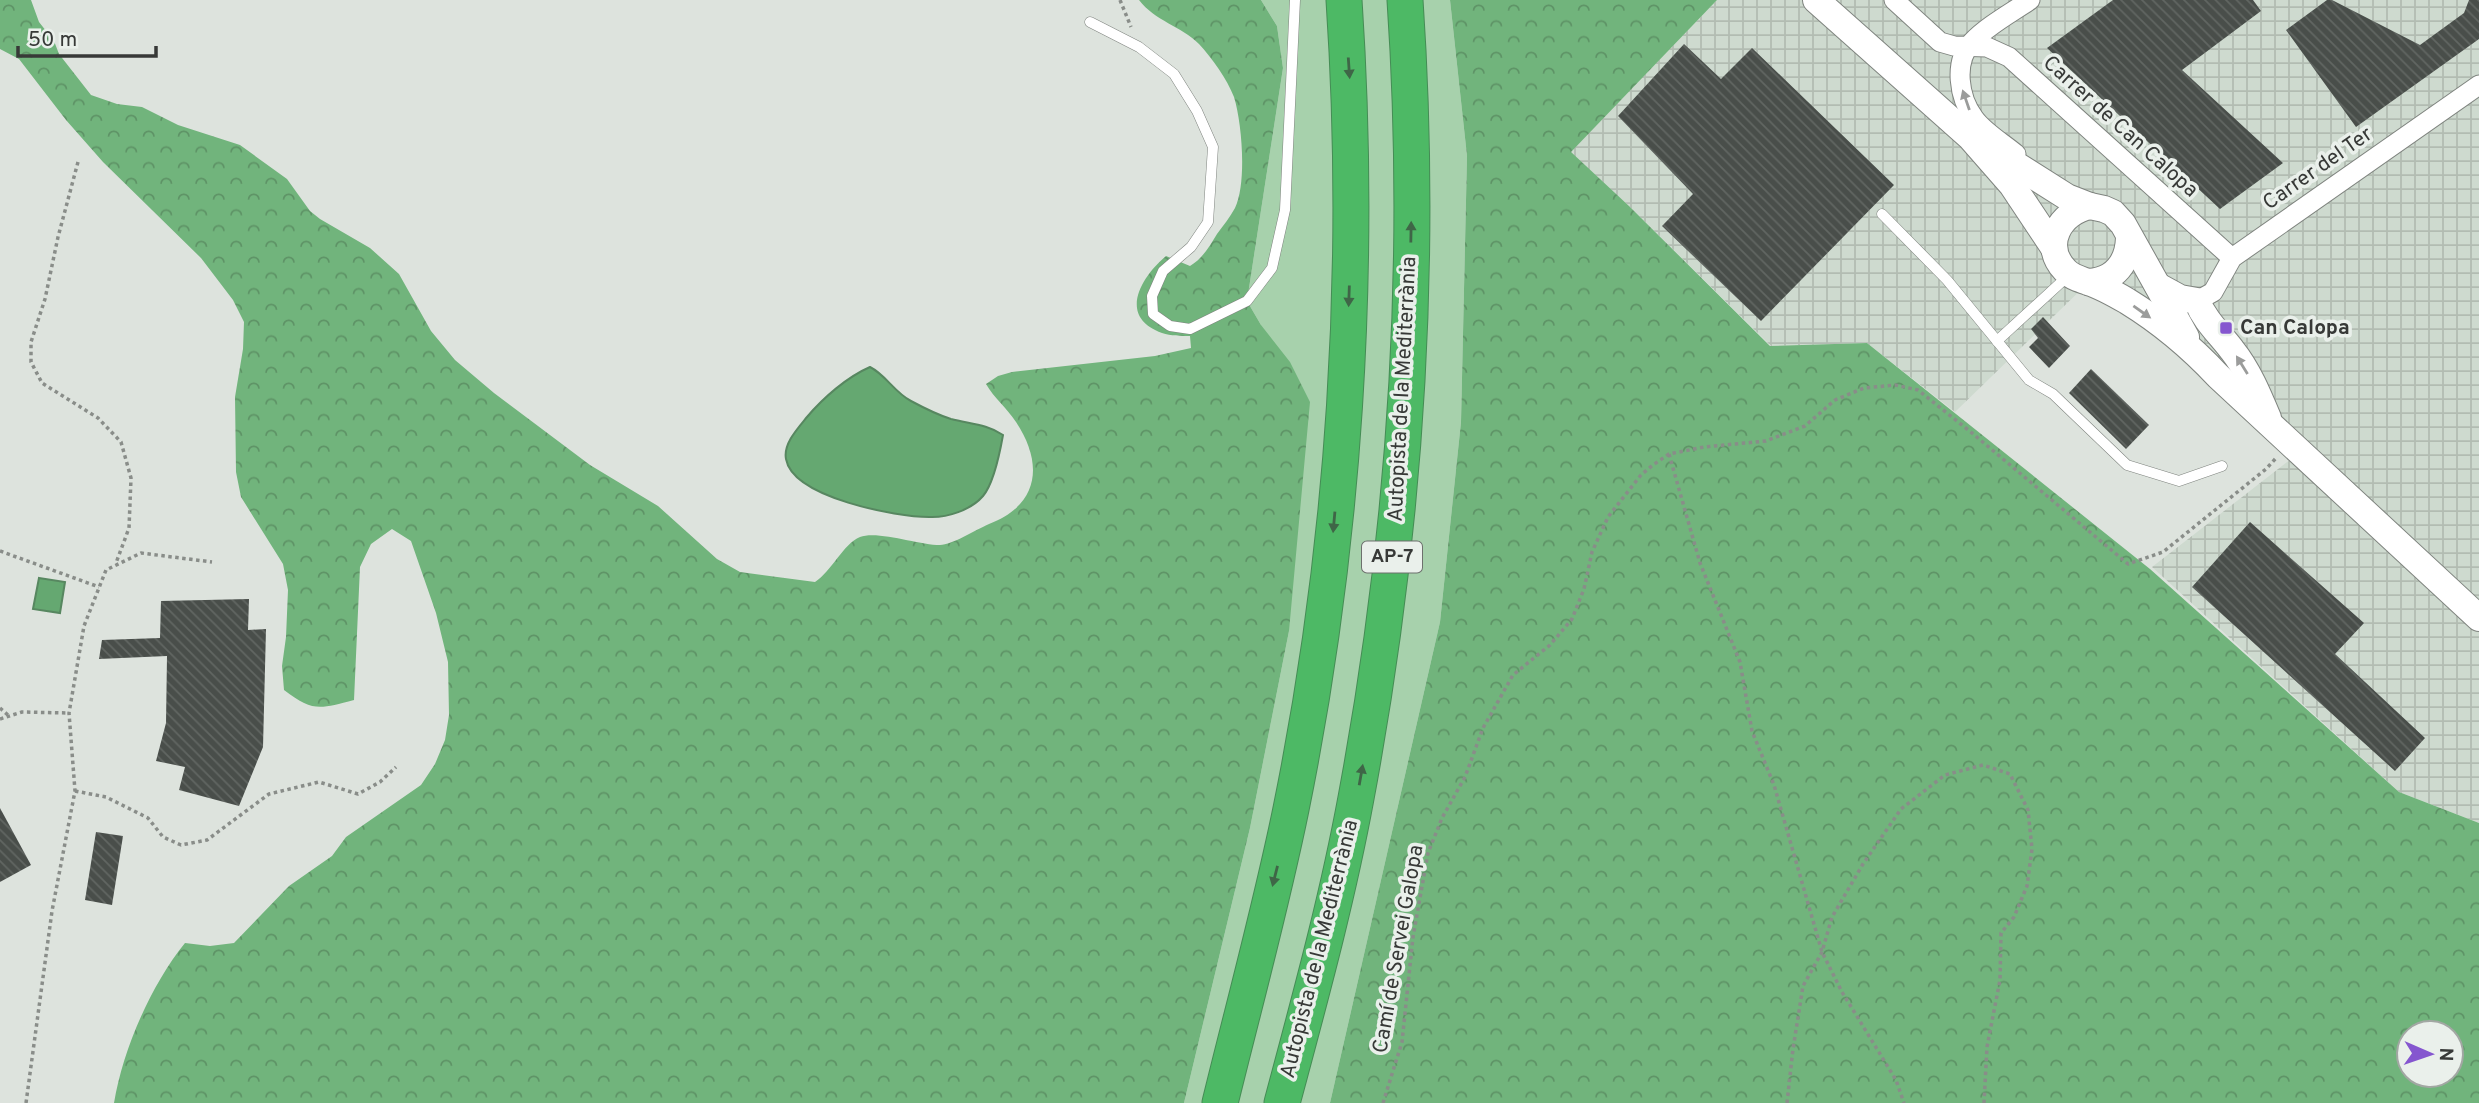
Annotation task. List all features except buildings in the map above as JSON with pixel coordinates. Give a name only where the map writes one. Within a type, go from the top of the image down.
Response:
[{"type":"highway","name":"AP-7","points":[[1220,1103],[1291,810],[1313,685],[1332,544],[1346,394],[1351,237],[1350,89],[1345,0]]},
{"type":"highway","name":"Autopista de la Mediterrània","points":[[1282,1103],[1326,933],[1356,802],[1377,684],[1394,541],[1408,357],[1411,247],[1411,91],[1405,0]]},
{"type":"main road","points":[[1816,0],[1970,137],[2012,185],[2054,248],[2057,259],[2079,278],[2126,301],[2192,348],[2218,376],[2479,618]]},
{"type":"main road","points":[[1970,137],[2067,197],[2113,213],[2123,224],[2192,348]]},
{"type":"main road","points":[[2054,248],[2055,237],[2063,219],[2076,210],[2090,206]]},
{"type":"main road","points":[[2079,278],[2104,279],[2119,270],[2126,258],[2129,238]]},
{"type":"main road","points":[[2158,286],[2180,298],[2197,302],[2202,313],[2233,351],[2281,434]]},
{"type":"street","name":"Carrer de Can Calopa","points":[[1894,0],[1940,42],[1954,46],[1987,47],[2009,57],[2232,258]]},
{"type":"street","points":[[2030,0],[1970,45],[1962,57],[1960,75],[1964,101],[1975,120],[2021,159],[2045,184]]},
{"type":"street","name":"Carrer del Ter","points":[[2197,302],[2213,292],[2232,258],[2479,85]]},
{"type":"lane","points":[[1090,22],[1139,47],[1174,74],[1197,111],[1213,147],[1208,222],[1191,247],[1163,271],[1152,296],[1153,314],[1170,326],[1190,329],[1247,301],[1272,268],[1286,210],[1296,0]]},
{"type":"lane","points":[[1882,214],[1947,280],[2029,380],[2053,394],[2127,465],[2179,481],[2222,466]]},
{"type":"lane","points":[[1997,341],[2079,278]]},
{"type":"path","points":[[1120,0],[1139,47]]},
{"type":"path","points":[[78,162],[45,299],[31,342],[31,362],[42,383],[98,418],[121,442],[131,478],[129,528],[115,565]]},
{"type":"path","name":"Camí de Servei Galopa","points":[[1383,1103],[1402,1042],[1413,937],[1428,853],[1442,818],[1465,777],[1483,728],[1513,676],[1550,645],[1572,620],[1584,589],[1592,552],[1608,517],[1641,475],[1669,454],[1704,447],[1766,441],[1805,426],[1835,400],[1864,388],[1895,385],[1918,390],[2128,564],[2163,552],[2266,469],[2281,434]]},
{"type":"path","points":[[1669,454],[1700,563],[1740,662],[1752,731],[1774,785],[1822,952],[1842,992],[1896,1080],[1903,1103]]},
{"type":"path","points":[[0,551],[99,587]]},
{"type":"path","points":[[26,1103],[51,911],[75,791],[69,713],[84,626],[106,570],[115,565],[141,553],[212,562]]},
{"type":"path","points":[[0,708],[9,716]]},
{"type":"path","points":[[0,719],[22,712],[69,713]]},
{"type":"path","points":[[1787,1103],[1803,986],[1822,952],[1832,917],[1900,809],[1945,775],[1983,765],[2010,774],[2028,810],[2032,849],[2026,886],[2014,917],[2001,933],[2000,980],[1987,1047],[1984,1103]]},
{"type":"path","points":[[75,791],[106,797],[148,818],[163,837],[181,845],[207,840],[269,794],[319,782],[358,794],[380,782],[396,767]]},
{"type":"shaded area","points":[[1261,0],[1450,0],[1467,156],[1461,422],[1440,622],[1330,1103],[1184,1103],[1250,828],[1289,631],[1261,325],[1247,301],[1283,68],[1277,26]]},
{"type":"shaded area","points":[[1717,0],[2479,0],[2479,823],[2399,792],[2152,567],[2300,452],[2089,282],[1955,412],[1867,343],[1771,346],[1629,206],[1570,152]]},
{"type":"shaded area","points":[[870,367],[905,397],[921,406],[946,417],[985,426],[1003,435],[993,475],[987,490],[978,501],[958,512],[943,516],[894,513],[848,503],[807,485],[793,473],[786,453],[796,431],[828,395]]},
{"type":"shaded area","points":[[39,578],[65,582],[60,613],[33,609]]},
{"type":"green space","points":[[0,0],[31,0],[39,22],[54,41],[59,54],[91,95],[117,104],[142,107],[178,125],[240,145],[287,179],[310,211],[370,248],[399,274],[431,331],[455,360],[494,393],[590,465],[658,506],[717,559],[740,572],[815,582],[848,545],[860,537],[887,536],[940,545],[957,540],[1006,516],[1018,506],[1032,482],[1031,453],[1012,417],[986,384],[998,376],[1012,372],[1155,356],[1191,348],[1190,336],[1165,334],[1148,326],[1140,317],[1138,296],[1148,275],[1166,256],[1190,266],[1199,259],[1235,208],[1242,169],[1239,122],[1231,90],[1209,56],[1192,38],[1153,13],[1139,0],[1261,0],[1277,26],[1283,68],[1247,301],[1261,325],[1290,362],[1310,402],[1289,631],[1250,828],[1184,1103],[114,1103],[124,1061],[140,1018],[161,978],[185,943],[210,946],[234,943],[289,886],[332,856],[346,837],[421,785],[435,764],[445,740],[449,715],[448,662],[436,613],[411,541],[392,529],[371,544],[360,567],[354,700],[317,707],[302,702],[284,690],[282,666],[288,590],[283,564],[241,497],[236,472],[235,397],[243,349],[244,322],[233,300],[201,258],[103,162],[66,120],[19,59],[0,49]]},
{"type":"green space","points":[[1450,0],[1717,0],[1571,152],[1770,346],[1867,343],[2150,569],[2399,792],[2479,823],[2479,1103],[1330,1103],[1440,622],[1461,422],[1467,156]]},
{"type":"place","name":"Can Calopa","points":[[2226,328]]}]
